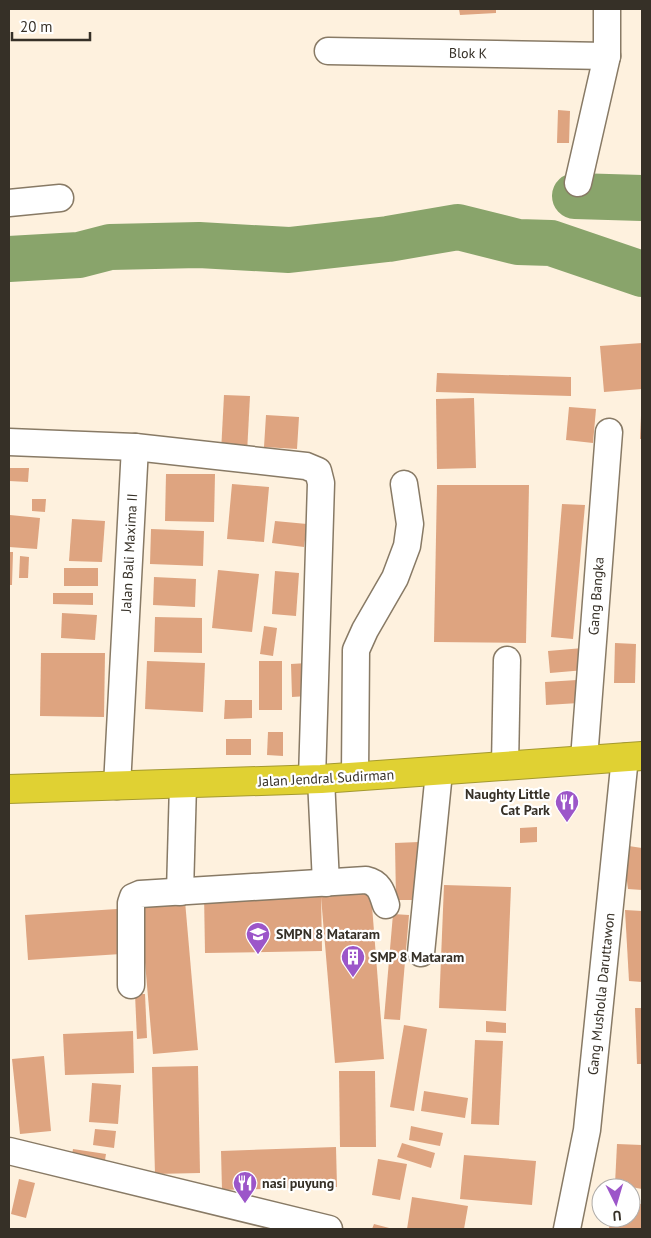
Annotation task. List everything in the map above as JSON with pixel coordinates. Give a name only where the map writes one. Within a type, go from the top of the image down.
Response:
[{"type":"highway","name":"Jalan Jendral Sudirman","points":[[9,789],[317,779],[440,772],[634,756]]},
{"type":"street","points":[[578,183],[607,56],[607,9]]},
{"type":"street","name":"Blok K","points":[[328,51],[607,56]]},
{"type":"street","points":[[9,203],[60,198]]},
{"type":"street","name":"Gang Bangka","points":[[584,759],[609,432]]},
{"type":"street","points":[[9,442],[135,447],[306,466],[318,471],[321,483],[317,779],[326,883]]},
{"type":"street","name":"Jalan Bali Maxima II","points":[[117,786],[135,447]]},
{"type":"street","points":[[355,776],[356,650],[365,630],[395,578],[407,546],[410,524],[404,484]]},
{"type":"street","points":[[505,766],[507,660]]},
{"type":"street","name":"Gang Musholla Daruttawon","points":[[567,1229],[588,1130],[634,756]]},
{"type":"street","points":[[421,954],[440,772]]},
{"type":"street","points":[[180,892],[183,784]]},
{"type":"street","points":[[131,985],[131,909],[133,896],[140,894],[326,883],[372,882],[381,889],[386,905]]},
{"type":"street","points":[[9,1151],[329,1229]]},
{"type":"building","points":[[459,9],[496,9],[496,13],[460,15]]},
{"type":"building","points":[[558,110],[570,111],[569,143],[557,143]]},
{"type":"building","points":[[642,343],[642,389],[604,392],[600,346]]},
{"type":"building","points":[[437,373],[571,377],[571,396],[436,392]]},
{"type":"building","points":[[224,395],[250,396],[247,453],[221,452]]},
{"type":"building","points":[[474,398],[476,468],[437,469],[436,399]]},
{"type":"building","points":[[569,407],[596,409],[593,443],[566,440]]},
{"type":"building","points":[[266,415],[299,417],[297,449],[264,447]]},
{"type":"building","points":[[641,416],[642,439],[640,439]]},
{"type":"building","points":[[9,468],[29,468],[28,482],[9,481]]},
{"type":"building","points":[[166,474],[215,474],[214,522],[165,521]]},
{"type":"building","points":[[232,484],[269,487],[264,542],[227,539]]},
{"type":"building","points":[[437,485],[529,485],[526,643],[434,642]]},
{"type":"building","points":[[32,499],[46,499],[45,512],[32,511]]},
{"type":"building","points":[[562,504],[585,505],[573,639],[551,637]]},
{"type":"building","points":[[10,515],[40,518],[37,549],[9,547]]},
{"type":"building","points":[[72,519],[105,521],[102,562],[69,561]]},
{"type":"building","points":[[275,521],[307,524],[304,547],[272,543]]},
{"type":"building","points":[[151,529],[204,531],[203,566],[150,564]]},
{"type":"building","points":[[9,552],[13,552],[12,585],[9,585]]},
{"type":"building","points":[[20,556],[29,557],[28,578],[19,578]]},
{"type":"building","points":[[64,568],[98,568],[98,586],[64,586]]},
{"type":"building","points":[[218,570],[259,574],[252,632],[212,628]]},
{"type":"building","points":[[275,571],[299,573],[296,616],[272,614]]},
{"type":"building","points":[[154,577],[196,579],[195,607],[153,605]]},
{"type":"building","points":[[53,593],[93,593],[93,605],[53,604]]},
{"type":"building","points":[[62,613],[97,615],[95,640],[61,638]]},
{"type":"building","points":[[155,617],[202,618],[202,653],[154,652]]},
{"type":"building","points":[[264,626],[277,628],[273,656],[260,654]]},
{"type":"building","points":[[615,643],[636,644],[635,683],[614,683]]},
{"type":"building","points":[[583,648],[585,670],[550,673],[548,651]]},
{"type":"building","points":[[41,653],[105,653],[104,717],[40,716]]},
{"type":"building","points":[[147,661],[205,663],[203,712],[145,709]]},
{"type":"building","points":[[259,661],[282,661],[282,710],[259,710]]},
{"type":"building","points":[[307,663],[308,696],[292,697],[291,664]]},
{"type":"building","points":[[577,680],[579,703],[546,705],[545,682]]},
{"type":"building","points":[[225,700],[252,700],[252,718],[224,719]]},
{"type":"building","points":[[268,732],[283,732],[283,756],[267,755]]},
{"type":"building","points":[[226,739],[251,739],[251,755],[226,755]]},
{"type":"building","points":[[537,827],[537,842],[520,843],[520,828]]},
{"type":"building","points":[[419,842],[420,900],[396,900],[395,843]]},
{"type":"building","points":[[622,845],[642,848],[642,890],[628,889]]},
{"type":"building","points":[[444,885],[511,887],[506,1011],[439,1008]]},
{"type":"building","points":[[321,891],[322,951],[205,953],[204,893]]},
{"type":"building","name":"SMP 8 Mataram","points":[[371,893],[384,1059],[335,1063],[321,897]]},
{"type":"building","points":[[185,901],[198,1050],[153,1054],[140,905]]},
{"type":"building","points":[[117,909],[121,954],[28,960],[25,915]]},
{"type":"building","points":[[625,910],[642,911],[642,982],[629,981]]},
{"type":"building","points":[[393,914],[409,915],[400,1020],[384,1019]]},
{"type":"building","points":[[135,994],[145,994],[147,1038],[137,1039]]},
{"type":"building","points":[[635,1008],[642,1008],[642,1064],[637,1064]]},
{"type":"building","points":[[486,1021],[506,1023],[506,1033],[486,1032]]},
{"type":"building","points":[[404,1025],[427,1029],[414,1111],[390,1107]]},
{"type":"building","points":[[133,1031],[134,1073],[65,1075],[63,1034]]},
{"type":"building","points":[[475,1040],[503,1041],[499,1125],[471,1124]]},
{"type":"building","points":[[44,1056],[51,1131],[20,1134],[12,1059]]},
{"type":"building","points":[[198,1066],[200,1173],[155,1174],[152,1067]]},
{"type":"building","points":[[339,1071],[375,1071],[376,1147],[340,1147]]},
{"type":"building","points":[[92,1083],[121,1085],[118,1124],[89,1122]]},
{"type":"building","points":[[424,1091],[468,1098],[465,1118],[421,1111]]},
{"type":"building","points":[[411,1126],[443,1133],[440,1146],[409,1140]]},
{"type":"building","points":[[95,1129],[116,1131],[114,1148],[93,1145]]},
{"type":"building","points":[[402,1143],[435,1153],[431,1168],[397,1157]]},
{"type":"building","points":[[617,1144],[642,1145],[642,1189],[641,1178],[615,1178]]},
{"type":"building","points":[[336,1147],[337,1187],[222,1190],[221,1151]]},
{"type":"building","points":[[73,1149],[106,1154],[104,1166],[71,1161]]},
{"type":"building","points":[[464,1155],[536,1161],[532,1205],[460,1199]]},
{"type":"building","points":[[378,1159],[407,1164],[400,1200],[372,1195]]},
{"type":"building","points":[[19,1179],[35,1183],[26,1218],[11,1214]]},
{"type":"building","points":[[412,1197],[468,1206],[464,1229],[407,1229]]},
{"type":"building","points":[[642,1204],[642,1229],[609,1229],[641,1228]]},
{"type":"building","points":[[374,1224],[393,1229],[372,1229]]},
{"type":"waterway","points":[[575,196],[642,198]]},
{"type":"waterway","points":[[9,259],[79,255],[110,247],[199,245],[289,250],[388,239],[458,227],[518,242],[551,243],[642,274]]},
{"type":"place","name":"Naughty Little Cat Park","points":[[567,823]]},
{"type":"place","name":"SMPN 8 Mataram","points":[[258,955]]},
{"type":"place","name":"SMP 8 Mataram","points":[[353,978]]},
{"type":"place","name":"nasi puyung","points":[[245,1204]]}]
